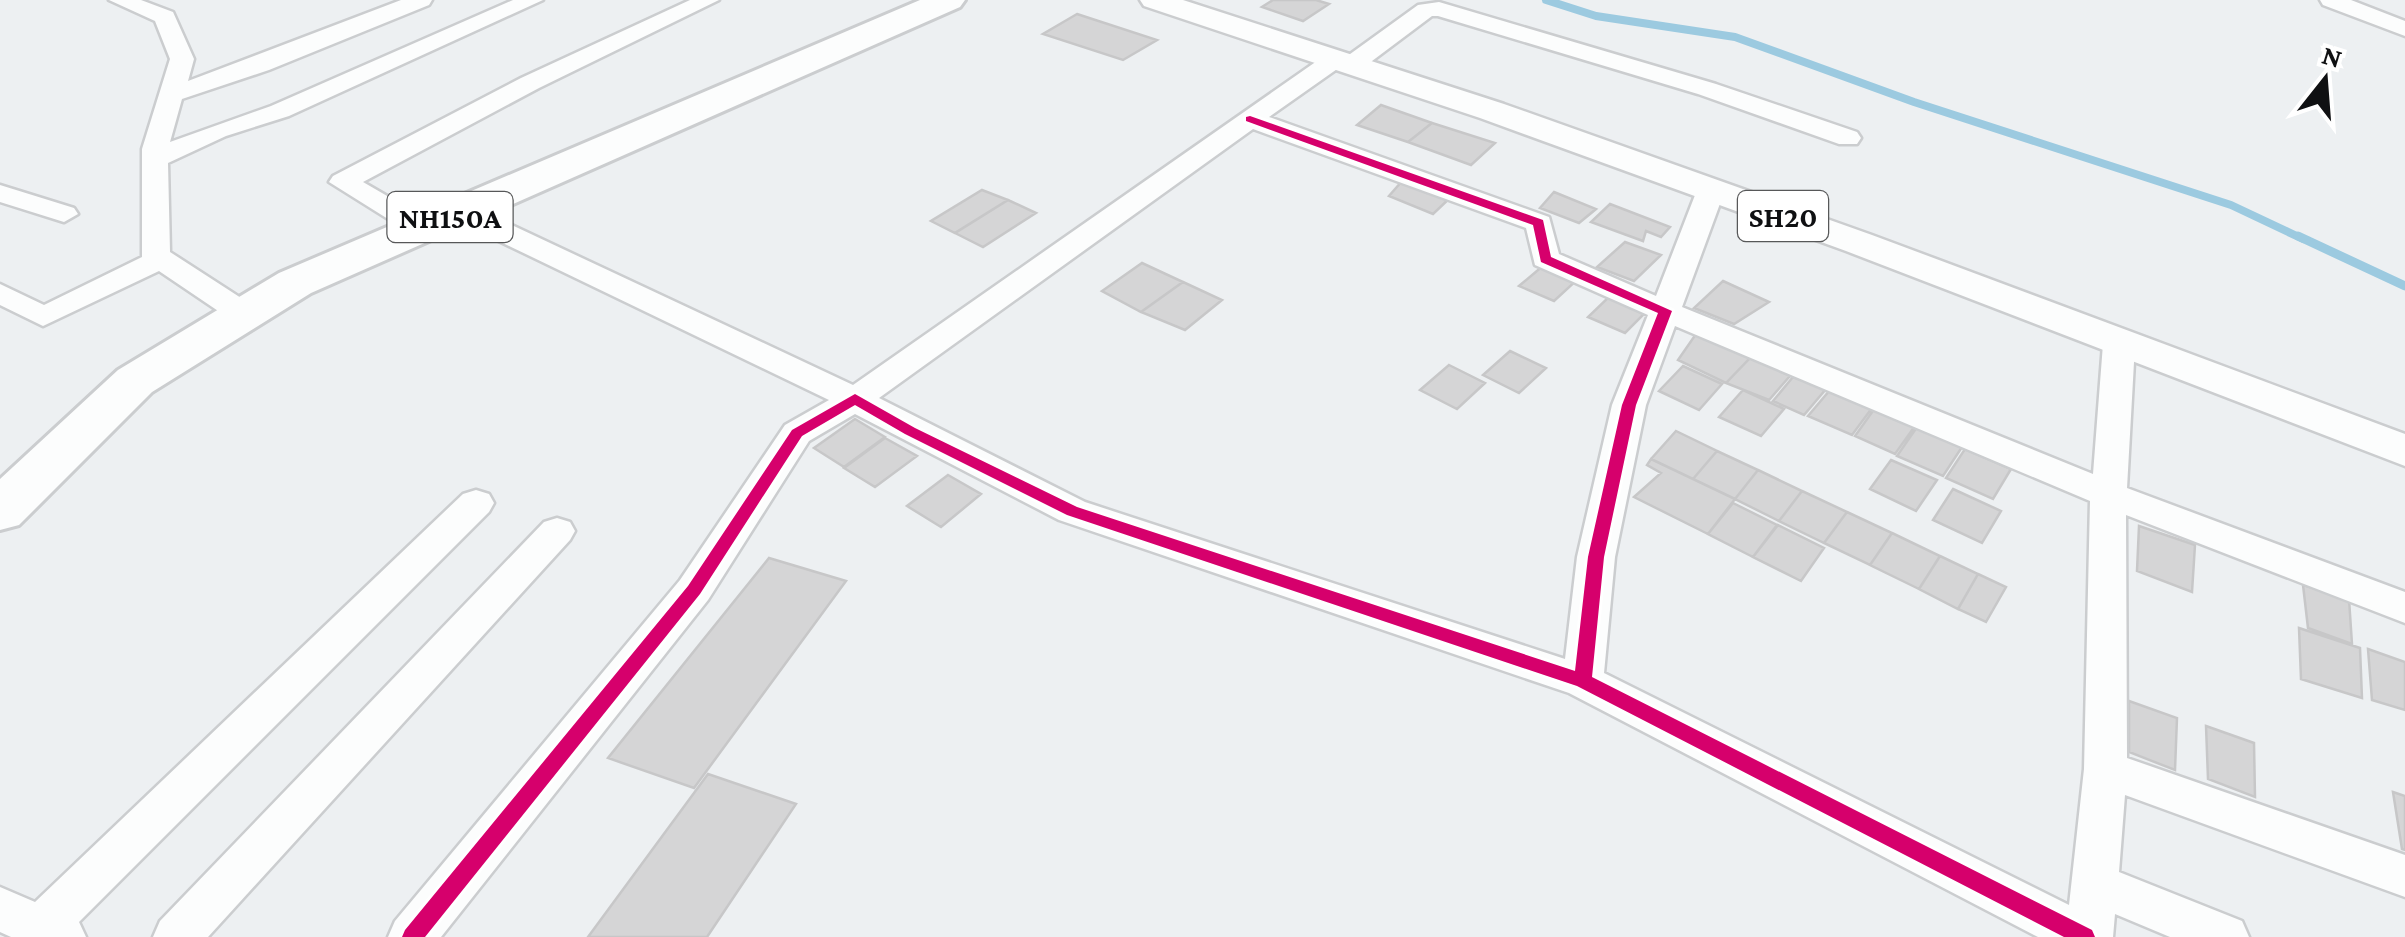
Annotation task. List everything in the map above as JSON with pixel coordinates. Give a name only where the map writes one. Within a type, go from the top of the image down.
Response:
[{"type":"highway","name":"NH150A","points":[[0,511],[135,381],[295,283],[948,0]]},
{"type":"main road","name":"SH20","points":[[1154,0],[1711,190],[2405,451]]},
{"type":"street","points":[[120,0],[165,18],[182,60],[155,160],[155,255],[244,314]]},
{"type":"street","points":[[171,95],[260,66],[421,0]]},
{"type":"street","points":[[155,160],[217,132],[280,111],[532,0]]},
{"type":"street","points":[[422,228],[343,182],[514,92],[708,0]]},
{"type":"street","points":[[2332,0],[2405,29]]},
{"type":"street","points":[[412,937],[694,590],[797,433],[855,400],[1250,119],[1426,10],[1439,8],[1708,89],[1848,138]]},
{"type":"street","points":[[1250,119],[1539,222],[1545,259],[2109,495],[2405,608]]},
{"type":"street","points":[[1583,681],[1596,558],[1629,404],[1711,190]]},
{"type":"street","points":[[0,193],[64,214]]},
{"type":"street","points":[[462,212],[855,400],[1072,511],[1583,681],[2087,937],[2106,769],[2109,495],[2119,344]]},
{"type":"street","points":[[0,293],[44,317],[161,259]]},
{"type":"street","points":[[34,925],[476,503]]},
{"type":"street","points":[[177,937],[557,531]]},
{"type":"street","points":[[2106,769],[2405,876]]},
{"type":"street","points":[[2095,884],[2225,937]]},
{"type":"building","points":[[1273,0],[1316,0],[1329,4],[1303,21],[1262,7]]},
{"type":"building","points":[[1077,14],[1157,40],[1123,60],[1043,34]]},
{"type":"building","points":[[1381,105],[1432,123],[1408,142],[1357,125]]},
{"type":"building","points":[[1432,123],[1495,143],[1471,165],[1408,142]]},
{"type":"building","points":[[1403,180],[1451,197],[1433,214],[1389,196]]},
{"type":"building","points":[[982,190],[1008,200],[955,233],[931,221]]},
{"type":"building","points":[[1554,192],[1596,209],[1579,223],[1540,208]]},
{"type":"building","points":[[1008,200],[1036,213],[983,247],[955,233]]},
{"type":"building","points":[[1610,204],[1670,227],[1661,237],[1646,231],[1643,241],[1591,222]]},
{"type":"building","points":[[1625,242],[1661,255],[1634,281],[1597,267]]},
{"type":"building","points":[[1142,263],[1183,282],[1141,312],[1102,291]]},
{"type":"building","points":[[1544,265],[1578,279],[1554,301],[1519,286]]},
{"type":"building","points":[[1723,281],[1769,302],[1734,324],[1694,308]]},
{"type":"building","points":[[1183,282],[1222,300],[1185,330],[1141,312]]},
{"type":"building","points":[[1612,294],[1648,310],[1625,333],[1588,317]]},
{"type":"building","points":[[1696,334],[1751,357],[1726,383],[1678,360]]},
{"type":"building","points":[[1510,351],[1546,368],[1519,393],[1483,375]]},
{"type":"building","points":[[1751,357],[1790,376],[1769,400],[1726,383]]},
{"type":"building","points":[[1449,365],[1485,383],[1457,409],[1420,390]]},
{"type":"building","points":[[1683,366],[1722,384],[1699,410],[1659,391]]},
{"type":"building","points":[[1793,377],[1826,389],[1804,415],[1773,401]]},
{"type":"building","points":[[1743,390],[1784,409],[1761,436],[1719,417]]},
{"type":"building","points":[[1830,390],[1872,408],[1852,435],[1808,416]]},
{"type":"building","points":[[1875,408],[1915,426],[1895,454],[1855,436]]},
{"type":"building","points":[[855,419],[885,437],[844,467],[814,448]]},
{"type":"building","points":[[1917,427],[1962,447],[1943,476],[1897,456]]},
{"type":"building","points":[[1676,431],[1717,451],[1693,479],[1651,459]]},
{"type":"building","points":[[885,438],[917,456],[875,487],[844,468]]},
{"type":"building","points":[[1965,449],[2011,469],[1993,499],[1946,478]]},
{"type":"building","points":[[1717,451],[1758,470],[1735,499],[1693,479]]},
{"type":"building","points":[[1651,459],[1735,499],[1708,534],[1634,497],[1661,473],[1647,465]]},
{"type":"building","points":[[1891,460],[1937,480],[1916,511],[1870,489]]},
{"type":"building","points":[[1758,470],[1802,491],[1779,521],[1735,499]]},
{"type":"building","points":[[948,475],[981,494],[941,527],[907,506]]},
{"type":"building","points":[[1953,489],[2001,511],[1982,543],[1933,520]]},
{"type":"building","points":[[1802,491],[1847,512],[1824,543],[1779,521]]},
{"type":"building","points":[[1733,503],[1777,525],[1753,557],[1708,534]]},
{"type":"building","points":[[1847,512],[1892,533],[1870,565],[1824,543]]},
{"type":"building","points":[[1778,525],[1824,548],[1801,581],[1753,557]]},
{"type":"building","points":[[2139,526],[2195,545],[2192,592],[2137,571]]},
{"type":"building","points":[[1892,533],[1940,556],[1919,589],[1870,565]]},
{"type":"building","points":[[1940,556],[1978,574],[1958,609],[1919,589]]},
{"type":"building","points":[[769,558],[846,581],[694,788],[608,758]]},
{"type":"building","points":[[1978,574],[2006,587],[1986,622],[1958,609]]},
{"type":"building","points":[[2303,585],[2349,599],[2352,644],[2308,628]]},
{"type":"building","points":[[2299,628],[2360,648],[2362,698],[2301,679]]},
{"type":"building","points":[[2368,649],[2405,662],[2405,710],[2372,700]]},
{"type":"building","points":[[2129,701],[2177,718],[2175,770],[2129,752]]},
{"type":"building","points":[[2206,726],[2254,743],[2255,797],[2208,779]]},
{"type":"building","points":[[708,774],[796,804],[707,937],[588,937]]},
{"type":"building","points":[[2393,792],[2405,796],[2405,850],[2402,849]]},
{"type":"waterway","points":[[1546,0],[1596,16],[1735,37],[1914,102],[2231,205],[2303,239]]},
{"type":"waterway","points":[[2298,236],[2405,286]]},
{"type":"cycle path","points":[[1250,119],[1539,223],[1545,259],[1665,311],[1629,405],[1596,557],[1583,681],[2085,937]]},
{"type":"cycle path","points":[[412,937],[694,590],[797,433],[855,399],[910,431],[1072,511],[1583,681]]}]
